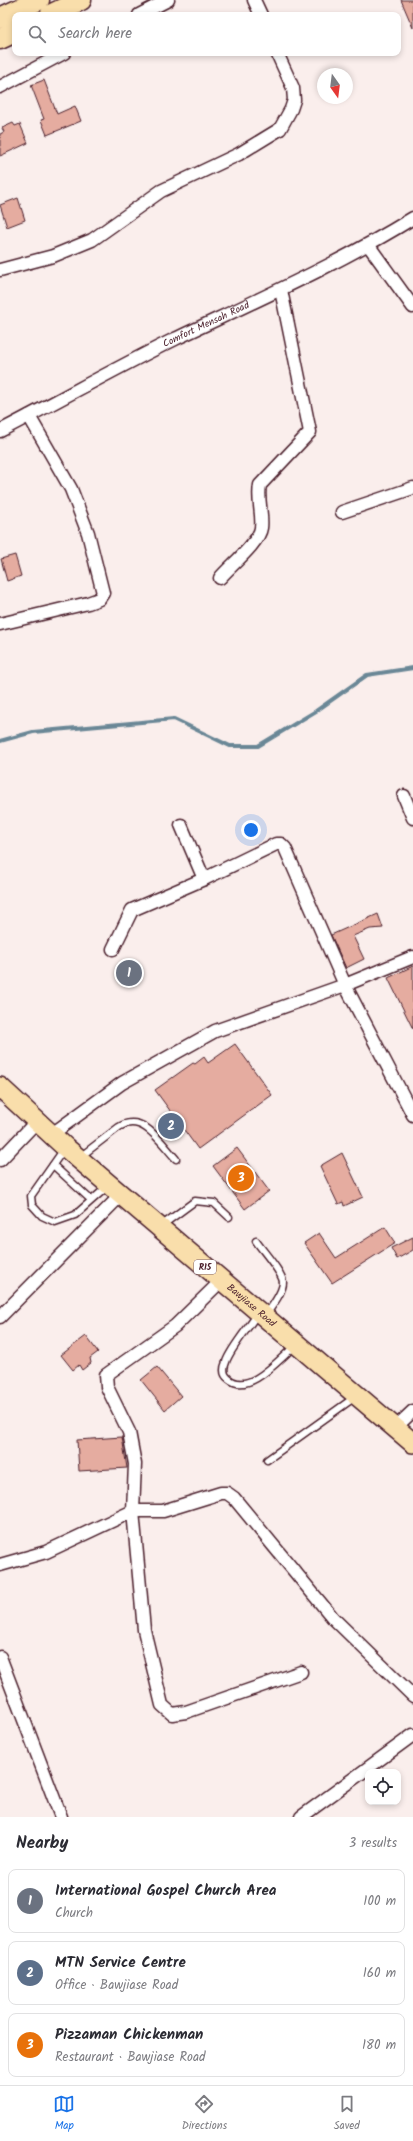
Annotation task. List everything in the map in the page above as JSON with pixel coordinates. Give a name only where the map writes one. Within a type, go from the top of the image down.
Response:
[{"type":"highway","points":[[13,12],[39,0]]},
{"type":"highway","points":[[56,12],[81,0]]},
{"type":"highway","points":[[0,18],[12,12]]},
{"type":"highway","points":[[0,39],[12,33]]},
{"type":"main road","name":"Bawjiase Road","points":[[0,1087],[115,1190],[297,1343],[413,1444]]},
{"type":"street","points":[[145,12],[168,0]]},
{"type":"street","points":[[254,0],[260,12]]},
{"type":"street","points":[[0,87],[58,56]]},
{"type":"street","points":[[0,270],[53,256],[92,240],[161,191],[239,154],[280,129],[291,109],[294,100],[293,88],[278,56]]},
{"type":"street","name":"Comfort Mensah Road","points":[[0,431],[174,340],[281,290],[369,246],[413,218]]},
{"type":"street","points":[[369,246],[413,307]]},
{"type":"street","points":[[220,578],[255,542],[261,529],[260,485],[310,432],[281,290]]},
{"type":"street","points":[[0,624],[88,603],[99,599],[103,593],[88,533],[71,489],[29,416]]},
{"type":"street","points":[[342,512],[413,488]]},
{"type":"street","points":[[404,796],[413,818]]},
{"type":"street","points":[[181,825],[204,879]]},
{"type":"street","points":[[113,949],[132,910],[204,879],[276,844],[281,844],[285,848],[345,985],[413,1115]]},
{"type":"street","points":[[65,1146],[122,1083],[215,1031],[345,985],[413,957]]},
{"type":"street","points":[[0,1160],[38,1120]]},
{"type":"street","points":[[0,1317],[115,1190]]},
{"type":"street","points":[[221,1280],[175,1326],[106,1375],[107,1386],[129,1432],[135,1464],[133,1511],[144,1630],[162,1705],[172,1714],[186,1712],[301,1672]]},
{"type":"street","points":[[395,1428],[413,1411]]},
{"type":"street","points":[[0,1565],[46,1552],[133,1511],[163,1511],[221,1494],[227,1494],[234,1498],[333,1618],[413,1696]]},
{"type":"street","points":[[0,1658],[61,1817]]},
{"type":"street","points":[[309,1815],[413,1735]]},
{"type":"lane","points":[[115,1190],[91,1200],[75,1215],[55,1222],[42,1216],[32,1205],[31,1196],[65,1146],[119,1127],[125,1123],[134,1122],[147,1128],[176,1159]]},
{"type":"lane","points":[[52,1165],[91,1200]]},
{"type":"lane","points":[[160,1227],[195,1200],[214,1203],[229,1217]]},
{"type":"lane","points":[[256,1241],[281,1276],[283,1282],[281,1289],[226,1361],[224,1371],[227,1378],[233,1382],[246,1384],[257,1379],[297,1343]]},
{"type":"lane","points":[[267,1460],[358,1395]]},
{"type":"building","points":[[401,0],[413,0],[413,28]]},
{"type":"building","points":[[44,80],[57,114],[75,106],[81,121],[47,135],[41,120],[44,119],[31,85]]},
{"type":"building","points":[[13,123],[15,126],[20,124],[28,143],[0,156],[0,134],[4,132],[2,128]]},
{"type":"building","points":[[18,198],[25,220],[7,227],[0,205]]},
{"type":"building","points":[[15,555],[21,576],[7,581],[1,559]]},
{"type":"building","points":[[378,914],[383,928],[370,929],[353,936],[364,959],[346,968],[331,935]]},
{"type":"building","points":[[413,966],[413,1029],[388,978]]},
{"type":"building","points":[[235,1044],[272,1095],[198,1149],[155,1090],[193,1063],[195,1064],[204,1057],[208,1063]]},
{"type":"building","points":[[237,1148],[269,1191],[245,1209],[213,1166]]},
{"type":"building","points":[[342,1153],[363,1197],[344,1206],[343,1202],[338,1204],[320,1166]]},
{"type":"building","points":[[385,1227],[395,1243],[332,1283],[304,1243],[319,1233],[336,1258]]},
{"type":"building","points":[[413,1237],[413,1250],[397,1259],[391,1248]]},
{"type":"building","points":[[86,1336],[98,1352],[90,1358],[91,1363],[82,1370],[79,1365],[73,1370],[61,1355]]},
{"type":"building","points":[[157,1367],[181,1396],[165,1410],[141,1380]]},
{"type":"building","points":[[122,1437],[127,1468],[79,1471],[77,1440]]},
{"type":"waterway","points":[[0,741],[33,732],[174,719],[230,746],[258,746],[316,711],[367,675],[413,668]]},
{"type":"place","name":"International Gospel Church Area","points":[[129,973]]},
{"type":"place","name":"MTN Service Centre","points":[[171,1126]]},
{"type":"place","name":"Pizzaman Chickenman","points":[[241,1178]]}]
